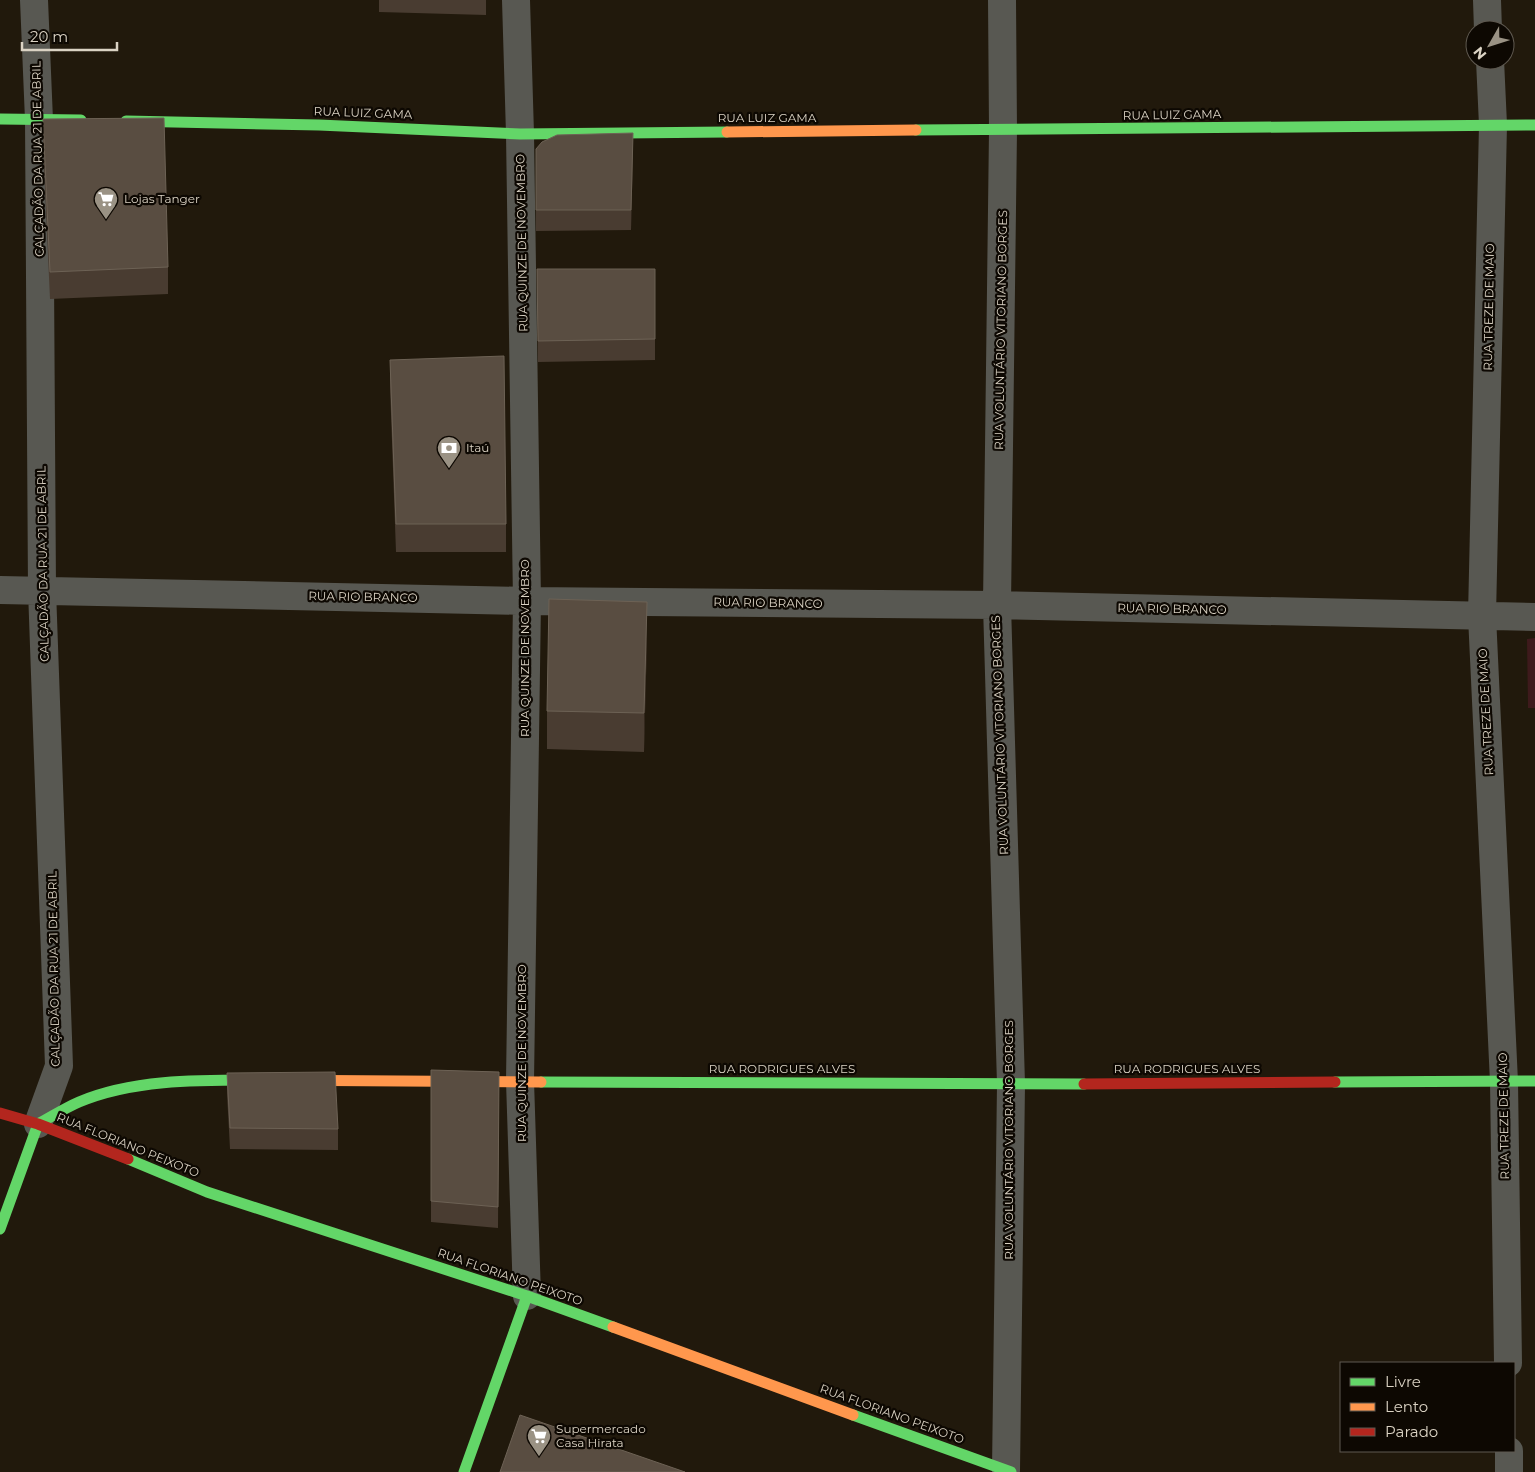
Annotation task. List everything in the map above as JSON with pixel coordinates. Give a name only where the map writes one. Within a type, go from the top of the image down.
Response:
[{"type":"street","name":"CALÇADÃO DA RUA 21 DE ABRIL","points":[[34,0],[39,120],[42,590],[59,1066],[38,1124]]},
{"type":"street","name":"RUA QUINZE DE NOVEMBRO","points":[[516,0],[520,134],[527,601],[520,1082],[527,1296]]},
{"type":"street","name":"RUA VOLUNTÁRIO VITORIANO BORGES","points":[[1002,0],[1003,130],[997,605],[1011,1084],[1008,1471]]},
{"type":"street","points":[[1487,0],[1488,20]]},
{"type":"street","name":"RUA TREZE DE MAIO","points":[[1490,70],[1493,125],[1482,616],[1504,1082],[1508,1362]]},
{"type":"street","points":[[0,119],[97,121]]},
{"type":"street","name":"RUA LUIZ GAMA","points":[[116,121],[319,125],[520,134],[1535,126]]},
{"type":"street","name":"RUA RIO BRANCO","points":[[0,590],[527,601],[997,605],[1535,617]]},
{"type":"street","name":"RUA RODRIGUES ALVES","points":[[38,1124],[79,1102],[125,1088],[201,1080],[1011,1084],[1535,1081]]},
{"type":"street","name":"RUA FLORIANO PEIXOTO","points":[[0,1113],[38,1124],[206,1192],[527,1296],[1008,1471]]},
{"type":"street","points":[[0,1229],[38,1124]]},
{"type":"street","points":[[464,1472],[527,1296]]},
{"type":"street","points":[[1509,1452],[1509,1472]]},
{"type":"shaded area","points":[[1535,638],[1535,708],[1528,708],[1527,639]]},
{"type":"building","name":"Lojas Tanger","points":[[164,118],[168,267],[50,272],[43,119]]},
{"type":"building","points":[[633,133],[631,210],[536,210],[536,149],[542,142],[557,135]]},
{"type":"building","points":[[537,269],[655,269],[655,339],[538,341]]},
{"type":"building","name":"Itaú","points":[[504,356],[506,524],[396,524],[390,360]]},
{"type":"building","points":[[549,599],[647,602],[644,713],[547,711]]},
{"type":"building","points":[[431,1070],[499,1072],[498,1207],[431,1201]]},
{"type":"building","points":[[335,1072],[338,1129],[230,1128],[227,1073]]},
{"type":"building","points":[[520,1415],[685,1472],[500,1472]]},
{"type":"traffic: fast","points":[[0,119],[81,120]]},
{"type":"traffic: fast","points":[[126,121],[319,125],[520,134],[727,132]]},
{"type":"traffic: fast","points":[[916,130],[1535,125]]},
{"type":"traffic: fast","points":[[0,1229],[38,1124],[79,1102],[120,1089],[185,1081],[250,1080]]},
{"type":"traffic: fast","points":[[1335,1082],[1535,1081]]},
{"type":"traffic: fast","points":[[541,1082],[1084,1084]]},
{"type":"traffic: fast","points":[[128,1159],[207,1192],[527,1296],[613,1327]]},
{"type":"traffic: fast","points":[[464,1472],[527,1296]]},
{"type":"traffic: fast","points":[[853,1415],[1011,1472]]},
{"type":"traffic: slow","points":[[727,132],[916,130]]},
{"type":"traffic: slow","points":[[250,1080],[541,1082]]},
{"type":"traffic: slow","points":[[613,1327],[853,1415]]},
{"type":"traffic: jam","points":[[1084,1084],[1335,1082]]},
{"type":"traffic: jam","points":[[0,1113],[38,1124],[128,1159]]},
{"type":"place","name":"Lojas Tanger","points":[[106,220]]},
{"type":"place","name":"Itaú","points":[[449,469]]},
{"type":"place","name":"Supermercado Casa Hirata","points":[[539,1457]]}]
